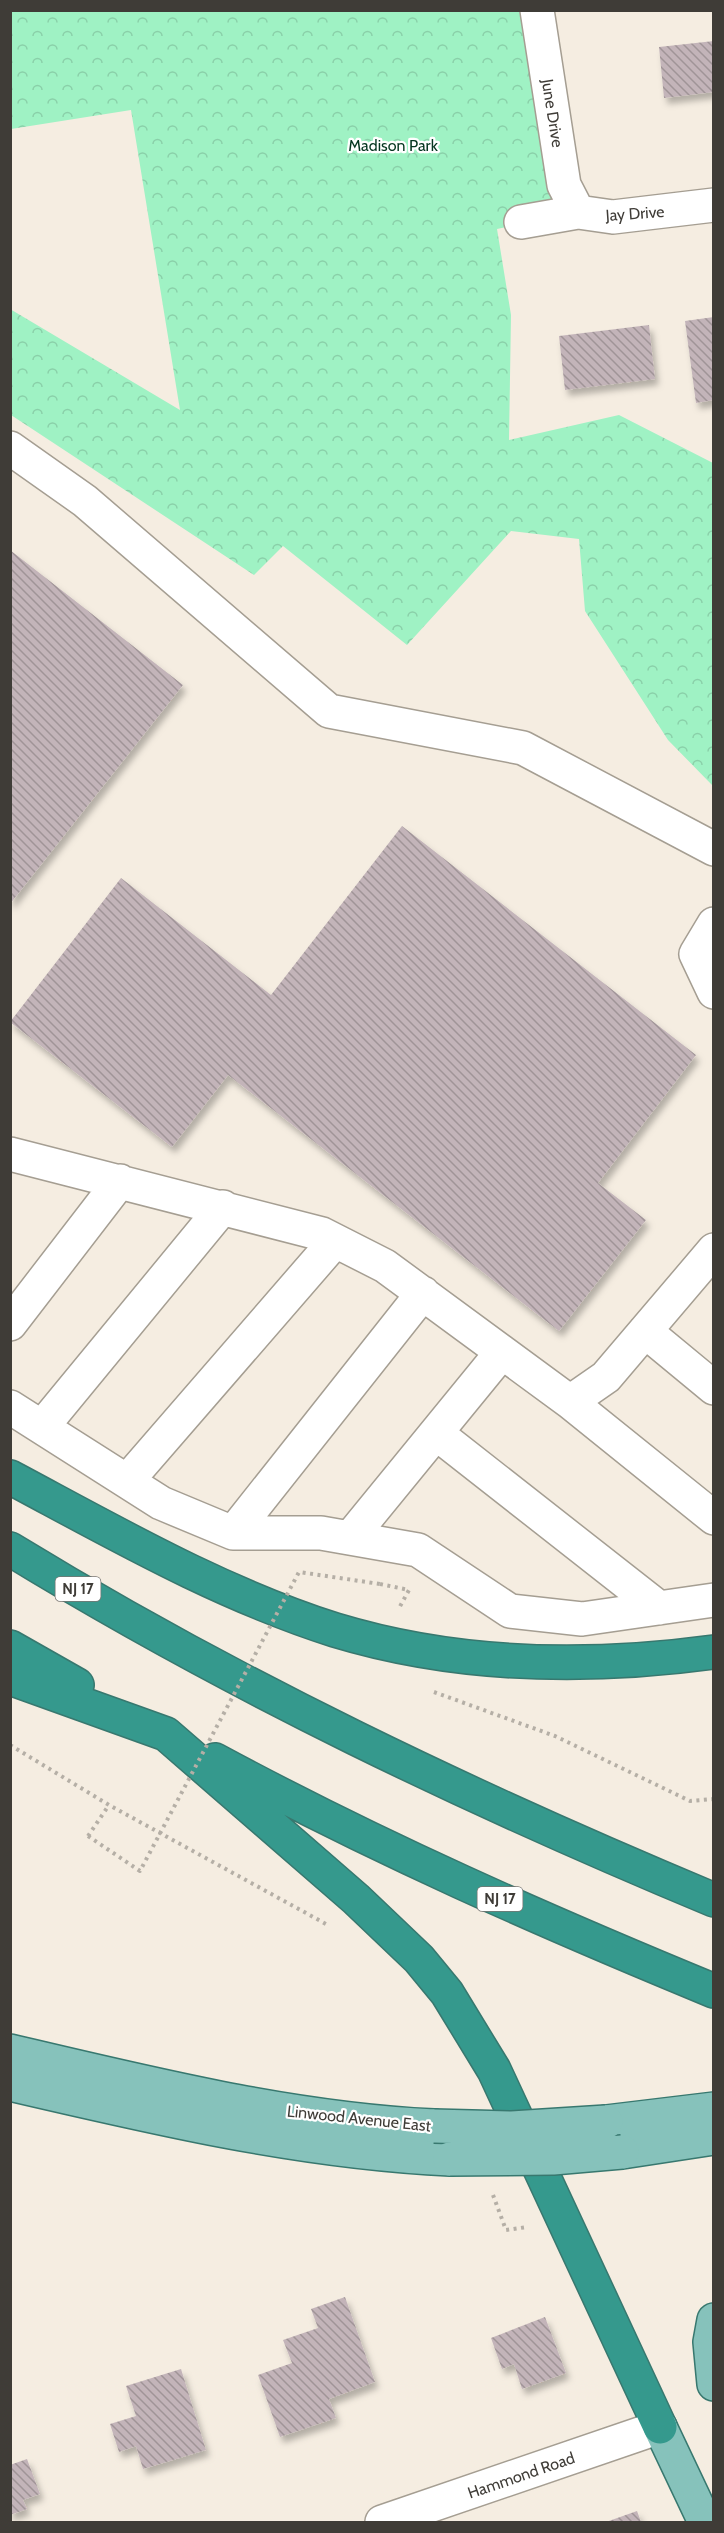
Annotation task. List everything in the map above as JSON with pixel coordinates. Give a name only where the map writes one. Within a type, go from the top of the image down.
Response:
[{"type":"highway","points":[[10,1477],[93,1521],[232,1589],[335,1630],[382,1642],[498,1660],[564,1663],[624,1661],[714,1652]]},
{"type":"highway","name":"NJ 17","points":[[10,1549],[146,1628],[394,1758],[583,1845],[714,1900]]},
{"type":"highway","name":"NJ 17","points":[[10,1647],[166,1734],[415,1860],[713,1991]]},
{"type":"highway","points":[[10,1678],[166,1734],[390,1930],[447,1994],[494,2070],[660,2427]]},
{"type":"main road","name":"Linwood Avenue East","points":[[10,2051],[241,2104],[354,2121],[512,2128],[606,2122],[714,2109]]},
{"type":"main road","name":"Linwood Avenue East","points":[[10,2084],[249,2137],[356,2152],[450,2159],[553,2158],[621,2152],[714,2138]]},
{"type":"main road","points":[[714,2320],[710,2342],[714,2384]]},
{"type":"main road","points":[[660,2427],[705,2523]]},
{"type":"street","name":"June Drive","points":[[537,10],[564,184],[578,212]]},
{"type":"street","name":"Jay Drive","points":[[521,222],[578,212],[613,218],[714,205]]},
{"type":"street","points":[[10,448],[85,501],[329,711],[523,748],[714,849]]},
{"type":"street","points":[[714,924],[696,954],[714,992]]},
{"type":"street","points":[[10,1154],[322,1234],[385,1266],[570,1402],[714,1518]]},
{"type":"street","points":[[10,1324],[120,1181]]},
{"type":"street","points":[[42,1427],[223,1207]]},
{"type":"street","points":[[128,1481],[335,1241]]},
{"type":"street","points":[[570,1402],[606,1377],[711,1258]]},
{"type":"street","points":[[232,1533],[423,1293]]},
{"type":"street","points":[[645,1331],[714,1388]]},
{"type":"street","points":[[350,1539],[502,1352]]},
{"type":"street","points":[[10,1407],[161,1503],[232,1533],[321,1533],[418,1550],[510,1611],[582,1619],[714,1600]]},
{"type":"street","points":[[436,1433],[659,1608]]},
{"type":"street","name":"Hammond Road","points":[[382,2523],[660,2427]]},
{"type":"path","points":[[109,1804],[88,1836],[140,1871],[299,1572],[408,1590],[382,1642]]},
{"type":"path","points":[[431,1691],[555,1736],[690,1801],[714,1799]]},
{"type":"path","points":[[10,1745],[109,1804],[327,1925]]},
{"type":"path","points":[[506,2230],[562,2217]]},
{"type":"green space","name":"Madison Park","points":[[11,11],[537,11],[578,212],[497,229],[511,315],[509,440],[619,415],[713,463],[713,786],[668,740],[585,611],[579,539],[511,531],[407,645],[283,546],[254,575],[11,415],[10,309],[180,410],[131,110],[11,129]]},
{"type":"building","points":[[714,41],[714,92],[664,98],[659,47]]},
{"type":"building","points":[[714,317],[714,400],[696,403],[685,321]]},
{"type":"building","points":[[649,325],[655,379],[565,390],[559,336]]},
{"type":"building","points":[[10,550],[183,685],[10,904]]},
{"type":"building","points":[[402,826],[696,1055],[598,1183],[646,1220],[559,1331],[228,1075],[172,1147],[10,1022],[121,878],[271,995]]},
{"type":"building","points":[[345,2297],[375,2382],[329,2399],[336,2418],[280,2437],[258,2375],[292,2363],[283,2340],[318,2328],[311,2309]]},
{"type":"building","points":[[545,2317],[566,2373],[522,2389],[514,2364],[502,2369],[491,2338]]},
{"type":"building","points":[[181,2369],[206,2450],[143,2469],[136,2446],[119,2452],[110,2424],[136,2416],[126,2386]]},
{"type":"building","points":[[27,2459],[40,2494],[23,2500],[27,2509],[10,2515],[10,2465]]},
{"type":"building","points":[[637,2511],[641,2522],[606,2522]]}]
